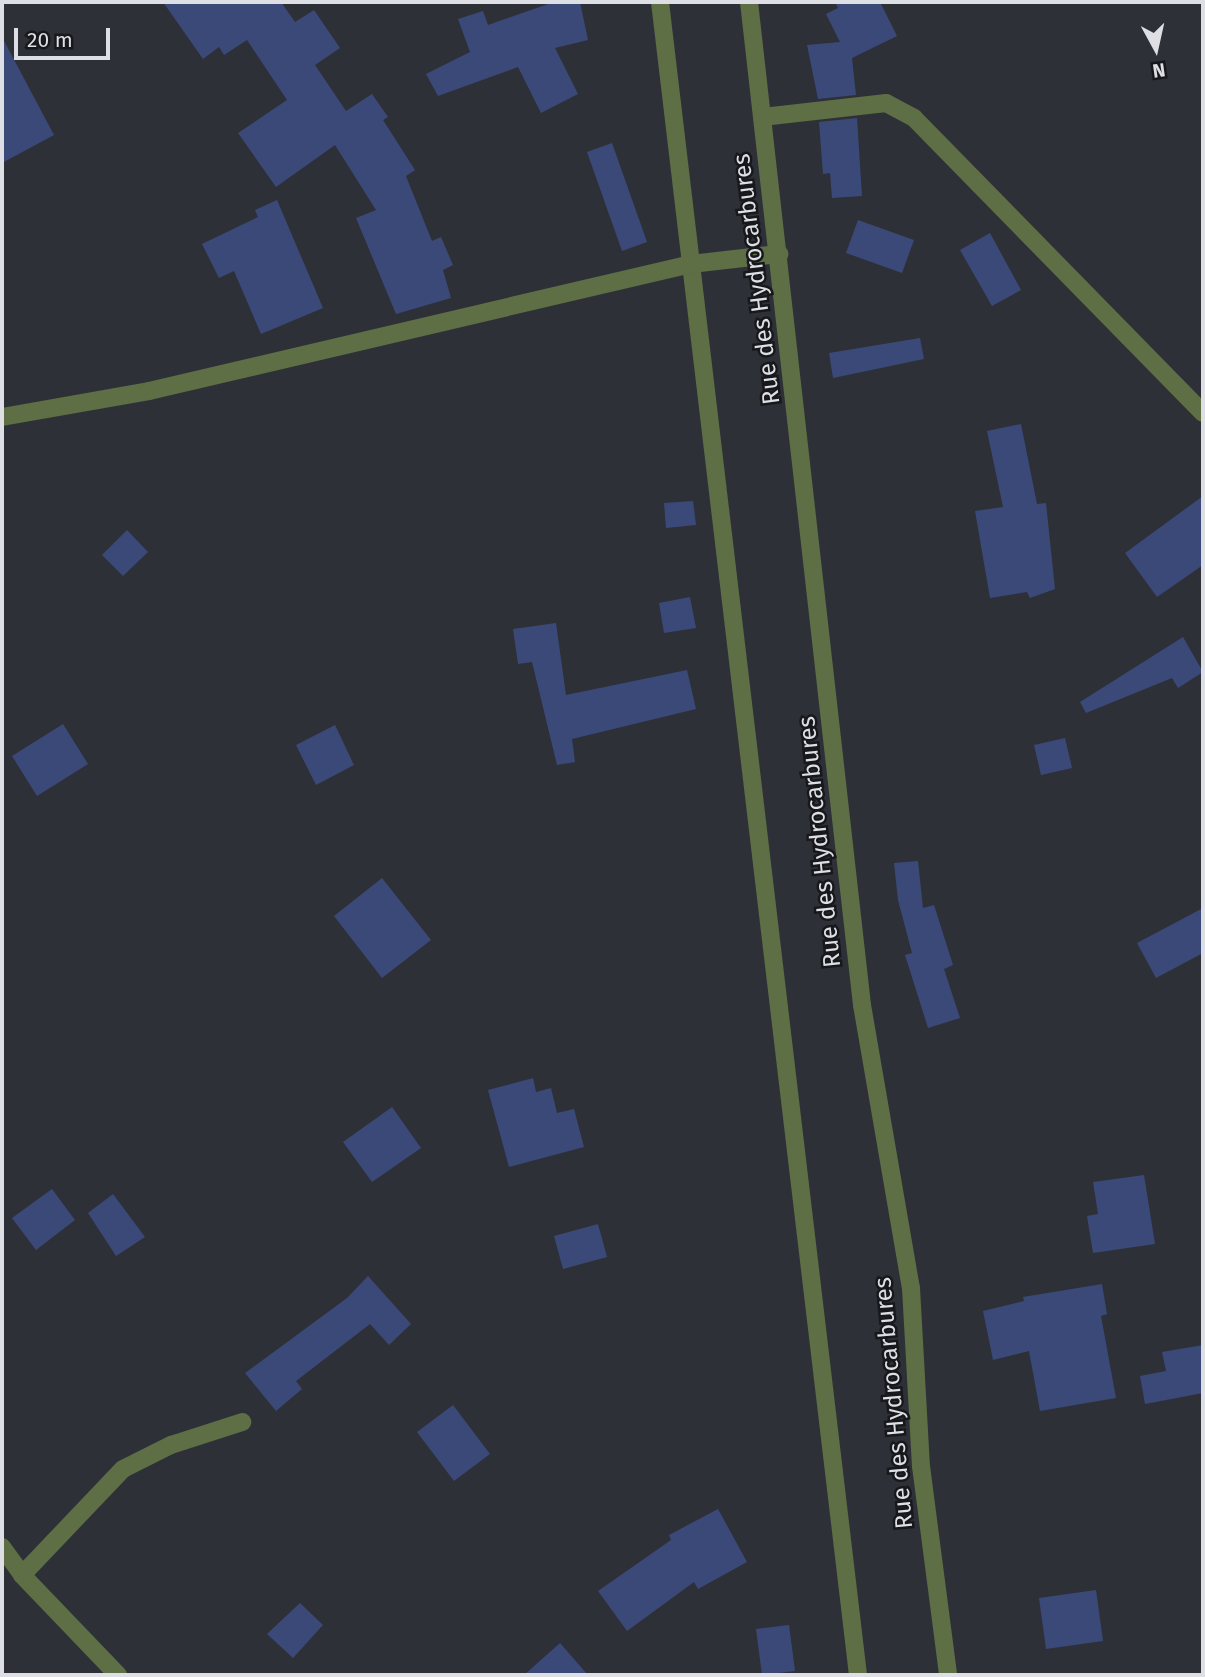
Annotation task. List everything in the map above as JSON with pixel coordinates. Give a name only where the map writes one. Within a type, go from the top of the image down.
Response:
[{"type":"street","points":[[660,2],[858,1675]]},
{"type":"street","name":"Rue des Hydrocarbures","points":[[749,2],[862,1005],[911,1288],[921,1466],[948,1675]]},
{"type":"street","points":[[762,117],[886,103],[914,118],[1203,413]]},
{"type":"street","points":[[2,417],[149,391],[691,264],[779,254]]},
{"type":"street","points":[[22,1575],[123,1469],[171,1445],[242,1422]]},
{"type":"street","points":[[2,1547],[22,1575],[118,1675]]},
{"type":"building","points":[[163,2],[281,2],[295,22],[314,10],[340,48],[315,65],[346,111],[372,94],[388,117],[383,120],[415,170],[406,176],[432,241],[441,237],[453,265],[443,270],[451,298],[396,314],[356,218],[376,210],[335,145],[276,187],[238,133],[287,100],[247,40],[224,55],[219,47],[203,59]]},
{"type":"building","points":[[554,2],[580,2],[588,40],[555,48],[578,94],[541,113],[518,67],[438,96],[426,74],[470,52],[458,19],[483,11],[488,25]]},
{"type":"building","points":[[835,2],[880,2],[897,36],[852,58],[856,95],[818,99],[807,45],[840,42],[826,14],[838,8]]},
{"type":"building","points":[[2,37],[54,135],[2,163]]},
{"type":"building","points":[[857,118],[862,196],[832,198],[830,173],[823,174],[819,122]]},
{"type":"building","points":[[612,143],[647,242],[622,251],[587,152]]},
{"type":"building","points":[[277,200],[323,308],[261,334],[234,271],[219,278],[202,244],[258,217],[255,210]]},
{"type":"building","points":[[858,220],[914,240],[902,273],[846,253]]},
{"type":"building","points":[[990,233],[1021,290],[992,306],[960,250]]},
{"type":"building","points":[[920,338],[924,359],[833,378],[829,353]]},
{"type":"building","points":[[1021,424],[1037,504],[1046,503],[1055,589],[1030,598],[1027,592],[990,598],[975,511],[1003,507],[987,431]]},
{"type":"building","points":[[1203,496],[1203,565],[1157,597],[1125,553]]},
{"type":"building","points":[[693,501],[696,525],[666,528],[664,503]]},
{"type":"building","points":[[127,530],[148,552],[123,576],[102,555]]},
{"type":"building","points":[[690,597],[696,628],[664,633],[659,603]]},
{"type":"building","points":[[556,623],[566,695],[687,670],[696,709],[572,739],[575,762],[557,765],[532,662],[518,664],[513,629]]},
{"type":"building","points":[[1183,637],[1203,672],[1178,688],[1172,678],[1086,713],[1080,702]]},
{"type":"building","points":[[63,724],[88,764],[37,796],[12,756]]},
{"type":"building","points":[[335,725],[354,765],[316,785],[296,745]]},
{"type":"building","points":[[1065,738],[1072,768],[1041,775],[1034,745]]},
{"type":"building","points":[[918,861],[923,908],[934,905],[953,965],[944,969],[960,1018],[928,1028],[905,955],[912,953],[898,900],[894,863]]},
{"type":"building","points":[[382,878],[431,940],[382,978],[334,916]]},
{"type":"building","points":[[1203,908],[1203,953],[1156,978],[1137,943]]},
{"type":"building","points":[[533,1078],[536,1092],[551,1088],[557,1113],[574,1109],[584,1147],[509,1167],[488,1090]]},
{"type":"building","points":[[392,1107],[421,1148],[372,1182],[343,1142]]},
{"type":"building","points":[[1144,1175],[1155,1244],[1093,1253],[1087,1216],[1098,1214],[1093,1182]]},
{"type":"building","points":[[52,1189],[75,1220],[36,1250],[12,1218]]},
{"type":"building","points":[[113,1194],[145,1237],[116,1256],[88,1213]]},
{"type":"building","points":[[598,1224],[607,1257],[563,1269],[554,1236]]},
{"type":"building","points":[[368,1276],[411,1324],[389,1345],[370,1324],[296,1381],[302,1389],[276,1411],[245,1373],[347,1298]]},
{"type":"building","points":[[1102,1284],[1107,1314],[1101,1316],[1116,1398],[1040,1411],[1029,1351],[993,1360],[983,1311],[1024,1301],[1023,1297]]},
{"type":"building","points":[[1203,1345],[1203,1393],[1145,1404],[1140,1376],[1166,1371],[1162,1352]]},
{"type":"building","points":[[453,1405],[490,1454],[454,1481],[417,1432]]},
{"type":"building","points":[[718,1509],[747,1562],[698,1589],[694,1582],[627,1631],[598,1591],[671,1540],[669,1535]]},
{"type":"building","points":[[1096,1590],[1103,1641],[1046,1649],[1039,1598]]},
{"type":"building","points":[[300,1603],[323,1625],[293,1658],[267,1634]]},
{"type":"building","points":[[789,1625],[795,1671],[762,1675],[756,1629]]},
{"type":"building","points":[[560,1643],[588,1675],[524,1675]]}]
